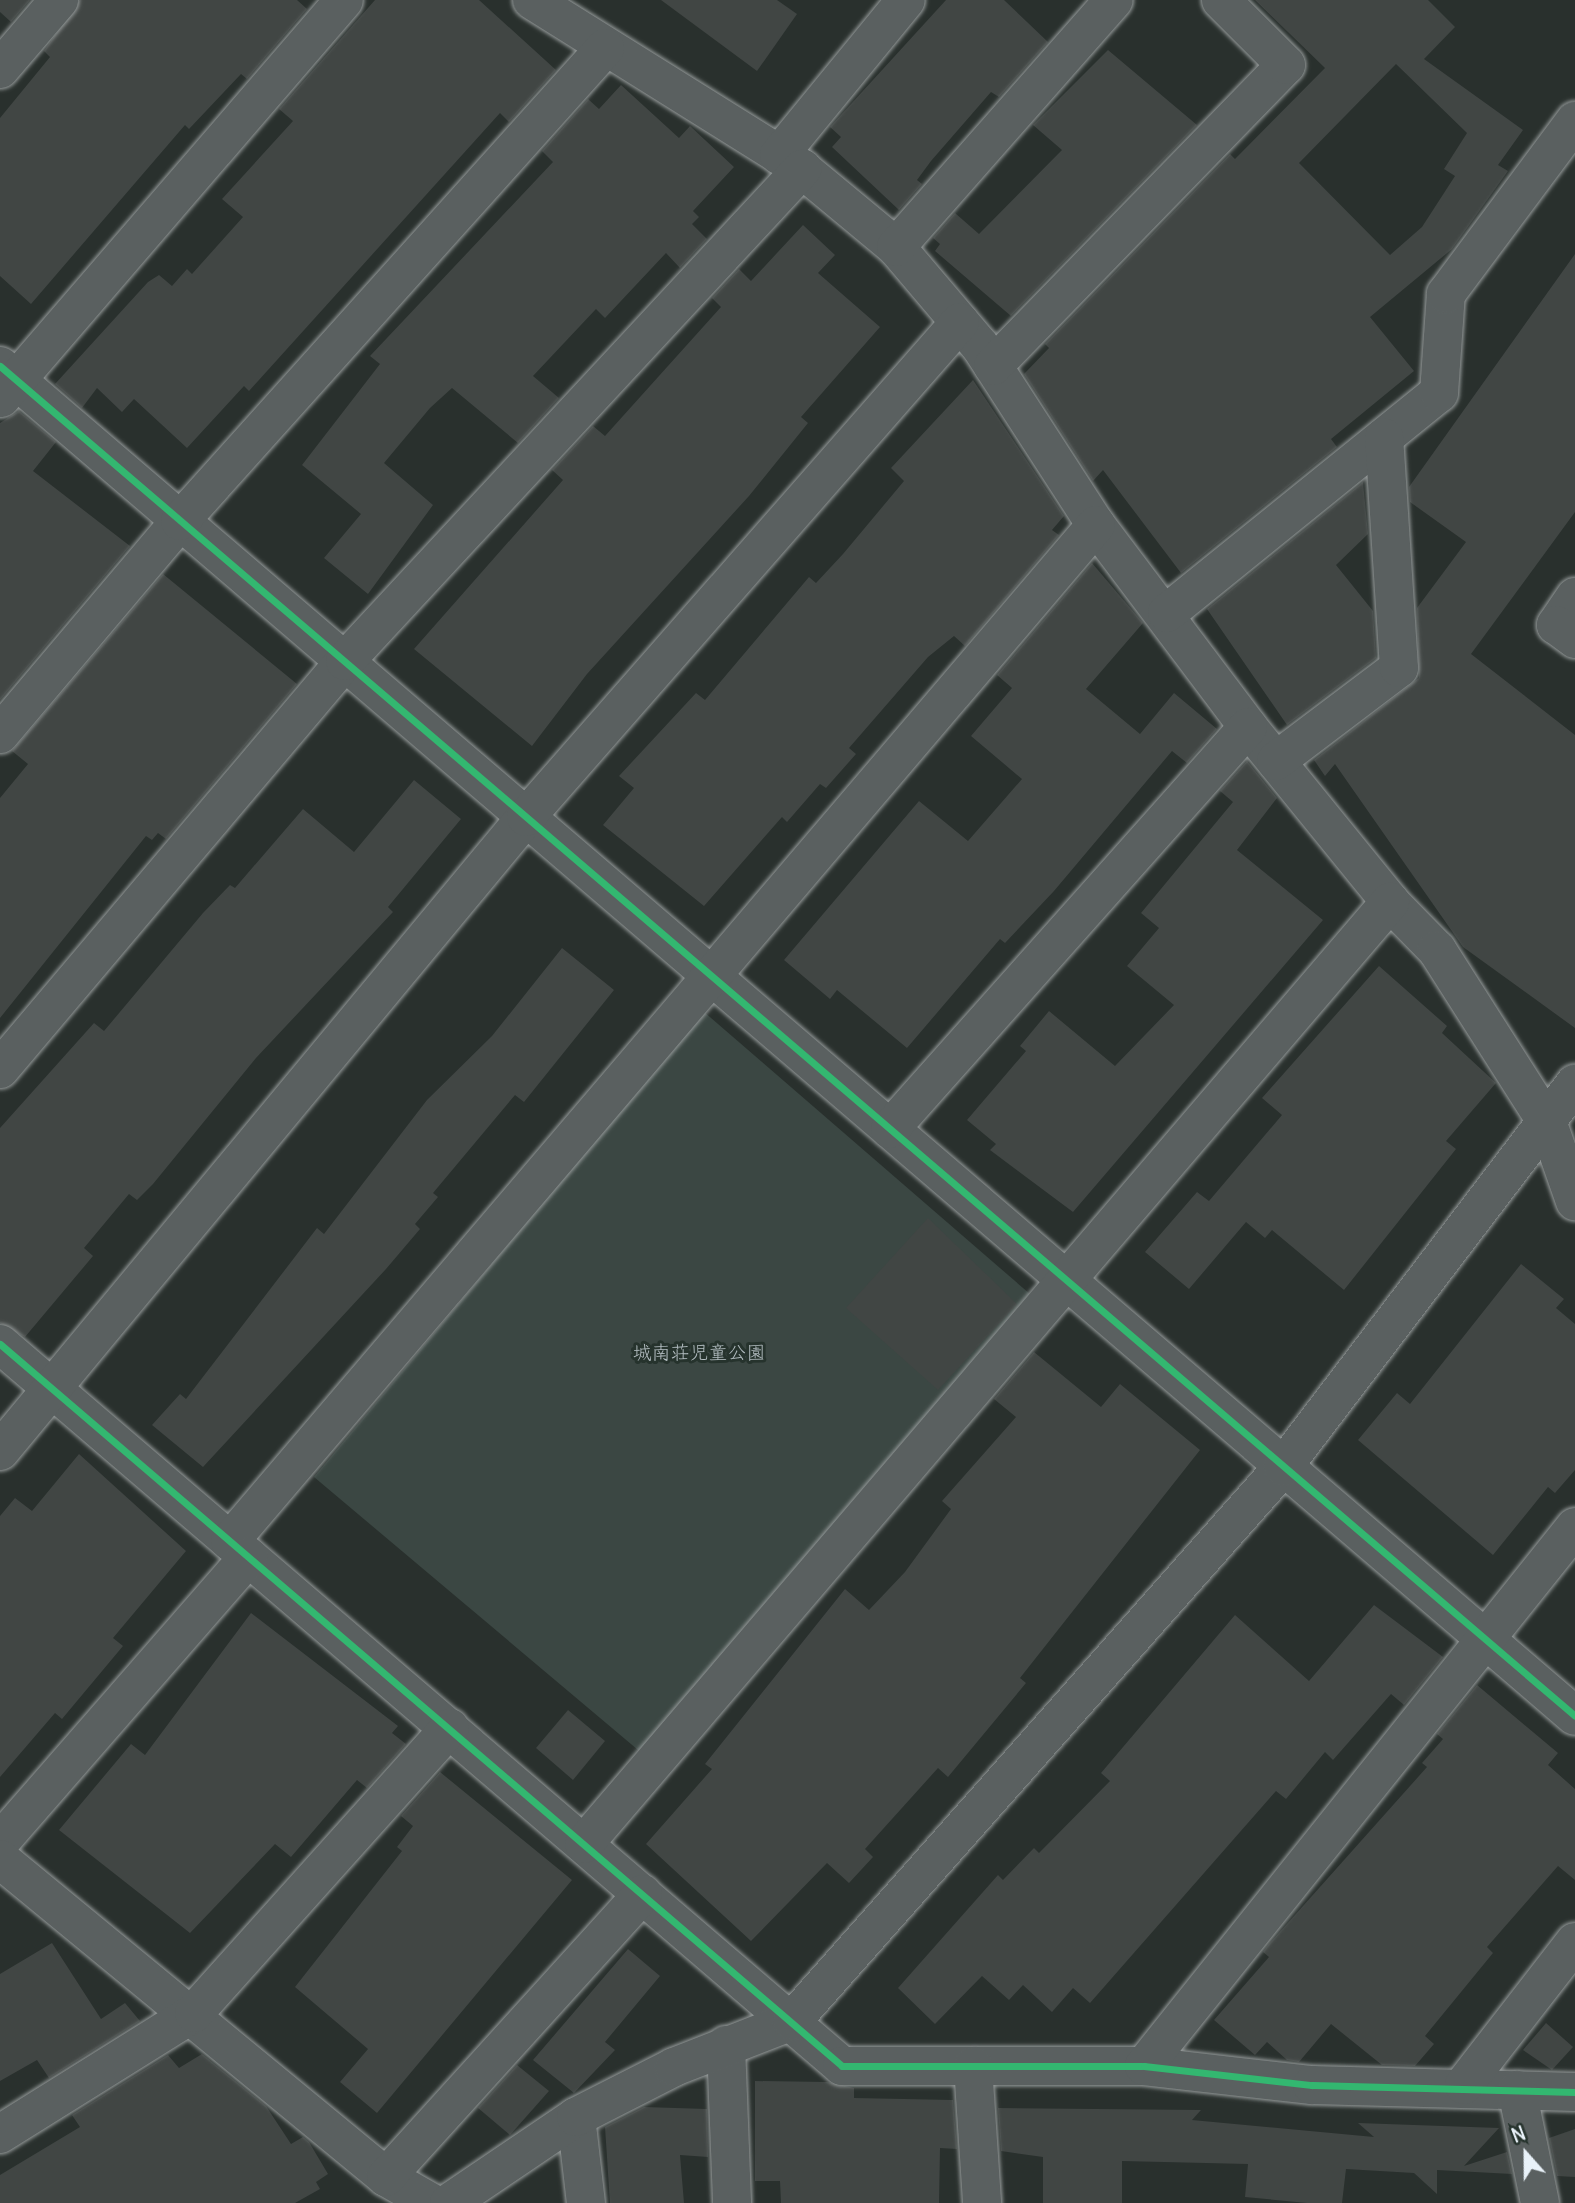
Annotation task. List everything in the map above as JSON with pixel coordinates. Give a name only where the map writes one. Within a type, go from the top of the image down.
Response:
[{"type":"street","points":[[0,69],[59,0]]},
{"type":"street","points":[[344,0],[6,382],[180,521],[1283,1466],[1482,1641],[1575,1716]]},
{"type":"street","points":[[532,0],[581,13],[605,48],[791,162],[896,247],[960,322],[993,366],[1096,525],[1167,613],[1248,727],[1390,902],[1437,950],[1548,1124],[1575,1201]]},
{"type":"street","points":[[0,1069],[345,662],[791,162],[906,0]]},
{"type":"street","points":[[896,247],[1114,0]]},
{"type":"street","points":[[993,366],[1286,65],[1221,0]]},
{"type":"street","points":[[0,734],[180,521],[605,48]]},
{"type":"street","points":[[1167,613],[1439,393],[1446,294],[1575,121]]},
{"type":"street","points":[[0,1451],[526,817],[960,322]]},
{"type":"street","points":[[1276,761],[1399,668],[1384,437]]},
{"type":"street","points":[[0,1842],[712,976],[1096,525]]},
{"type":"street","points":[[1575,597],[1556,625],[1575,639]]},
{"type":"street","points":[[890,1129],[1248,727]]},
{"type":"street","points":[[584,1844],[1068,1282],[1390,902]]},
{"type":"street","points":[[449,2203],[576,2117],[726,2045],[792,2021],[1283,1466],[1548,1124],[1575,1084]]},
{"type":"street","points":[[0,1344],[842,2066],[1144,2066],[1312,2085],[1464,2085],[1575,2092]]},
{"type":"street","points":[[1144,2066],[1575,1527]]},
{"type":"street","points":[[0,2134],[194,2013],[450,1728]]},
{"type":"street","points":[[0,1859],[194,2013],[386,2177],[432,2203]]},
{"type":"street","points":[[386,2177],[643,1894]]},
{"type":"street","points":[[1464,2085],[1575,1942]]},
{"type":"street","points":[[726,2045],[732,2203]]},
{"type":"street","points":[[973,2066],[982,2203]]},
{"type":"street","points":[[1517,2090],[1540,2203]]},
{"type":"street","points":[[576,2117],[586,2203]]},
{"type":"green space","name":"城南荘児童公園","points":[[703,1011],[1030,1294],[644,1755],[314,1477]]},
{"type":"building","points":[[0,0],[30,0],[11,22],[0,12]]},
{"type":"building","points":[[80,0],[297,0],[307,9],[247,79],[241,74],[189,129],[185,125],[31,304],[0,276],[0,118],[50,57],[44,51]]},
{"type":"building","points":[[375,0],[479,0],[556,70],[509,122],[500,113],[249,391],[244,386],[187,448],[134,399],[122,412],[97,388],[82,408],[55,384],[148,282],[159,275],[172,286],[187,269],[192,274],[243,217],[222,199],[293,121],[279,109]]},
{"type":"building","points":[[661,0],[777,0],[797,14],[757,71]]},
{"type":"building","points":[[946,0],[1004,0],[1048,42],[999,97],[991,92],[931,161],[917,180],[922,184],[899,210],[832,147],[841,137],[830,127]]},
{"type":"building","points":[[1255,0],[1428,0],[1455,27],[1424,59],[1523,130],[1498,165],[1508,171],[1452,249],[1370,317],[1414,371],[1331,439],[1337,447],[1181,573],[1103,470],[1093,481],[1024,374],[1049,348],[1045,344],[1230,154],[1235,159],[1325,68]],"holes":[[[1396,64],[1467,133],[1444,169],[1455,176],[1422,227],[1390,255],[1299,163]]]},
{"type":"building","points":[[1108,50],[1197,125],[1011,316],[935,251],[940,244],[933,238],[955,213],[979,234],[1062,150],[1033,125]]},
{"type":"building","points":[[621,85],[679,138],[690,126],[734,167],[693,211],[699,217],[692,224],[707,239],[680,268],[666,253],[605,318],[596,309],[533,376],[559,398],[518,443],[452,388],[430,408],[384,463],[433,505],[368,594],[324,558],[361,514],[302,465],[380,364],[370,356],[553,162],[542,151],[588,99],[599,109]]},
{"type":"building","points":[[803,225],[835,255],[818,273],[880,327],[801,417],[808,423],[749,496],[587,674],[532,746],[414,649],[563,480],[552,470],[593,426],[605,436],[721,307],[712,298],[739,269],[751,281]]},
{"type":"building","points":[[1575,254],[1575,512],[1471,654],[1575,735],[1575,1028],[1463,947],[1335,764],[1325,776],[1314,760],[1419,678],[1417,608],[1466,542],[1410,502],[1409,487]]},
{"type":"building","points":[[973,380],[1064,516],[1052,530],[1059,535],[965,646],[954,636],[928,657],[849,748],[856,754],[826,788],[820,784],[787,822],[782,817],[704,906],[603,825],[634,788],[619,776],[696,693],[705,700],[809,577],[816,583],[843,554],[904,481],[891,468]]},
{"type":"building","points":[[19,411],[56,442],[33,471],[130,546],[0,700],[0,423]]},
{"type":"building","points":[[1363,482],[1368,534],[1336,565],[1373,611],[1376,658],[1287,725],[1207,609]]},
{"type":"building","points":[[1092,563],[1143,623],[1086,689],[1140,734],[1174,693],[1217,729],[1187,763],[1172,751],[1054,891],[1005,943],[1000,939],[907,1048],[837,990],[830,999],[784,960],[919,801],[968,841],[1022,779],[971,736],[1012,688],[997,675]]},
{"type":"building","points":[[163,574],[297,684],[166,839],[158,833],[152,840],[146,836],[0,1018],[0,798],[28,764],[12,751]]},
{"type":"building","points":[[1247,761],[1277,798],[1237,850],[1323,920],[1073,1212],[990,1150],[996,1144],[967,1120],[1026,1051],[1020,1046],[1049,1011],[1115,1066],[1174,1005],[1127,966],[1159,928],[1141,913],[1233,802],[1220,791]]},
{"type":"building","points":[[414,780],[461,819],[388,907],[393,912],[256,1058],[153,1184],[137,1200],[129,1194],[84,1248],[93,1256],[25,1337],[0,1323],[0,1128],[94,1023],[104,1031],[203,913],[230,885],[235,888],[303,809],[354,852]]},
{"type":"building","points":[[562,948],[614,990],[524,1102],[515,1095],[433,1193],[438,1197],[415,1224],[420,1229],[386,1269],[203,1467],[152,1425],[180,1394],[186,1399],[317,1228],[324,1234],[427,1100],[492,1036]]},
{"type":"building","points":[[1379,966],[1447,1026],[1442,1033],[1496,1083],[1446,1141],[1456,1149],[1344,1290],[1272,1230],[1265,1238],[1246,1222],[1189,1289],[1145,1252],[1197,1192],[1209,1201],[1282,1115],[1262,1098]]},
{"type":"building","points":[[928,1218],[1017,1304],[938,1390],[846,1308]]},
{"type":"building","points":[[1521,1264],[1564,1299],[1556,1308],[1575,1324],[1575,1470],[1555,1493],[1548,1487],[1493,1555],[1358,1440],[1397,1393],[1410,1404]]},
{"type":"building","points":[[1034,1352],[1101,1407],[1120,1384],[1200,1450],[1020,1678],[1026,1683],[948,1777],[938,1768],[865,1849],[873,1857],[849,1883],[827,1863],[751,1941],[646,1844],[712,1769],[705,1764],[845,1589],[869,1610],[905,1572],[951,1509],[942,1501],[1016,1417],[994,1399]]},
{"type":"building","points":[[79,1454],[186,1551],[113,1638],[123,1646],[62,1719],[55,1713],[0,1777],[0,1516],[15,1498],[32,1511]]},
{"type":"building","points":[[1374,1605],[1443,1657],[1404,1705],[1391,1694],[1333,1760],[1325,1752],[1286,1799],[1276,1791],[1090,2003],[1073,1988],[1052,2012],[1023,1985],[1009,2000],[982,1976],[935,2024],[898,1988],[998,1875],[1003,1880],[1034,1848],[1039,1853],[1110,1781],[1101,1773],[1235,1615],[1309,1681]]},
{"type":"building","points":[[251,1613],[398,1726],[392,1733],[406,1744],[367,1788],[357,1780],[291,1857],[275,1844],[190,1933],[59,1830],[131,1744],[145,1755]]},
{"type":"building","points":[[1477,1685],[1558,1753],[1548,1765],[1575,1789],[1575,1880],[1558,1866],[1487,1947],[1493,1953],[1425,2036],[1434,2044],[1415,2066],[1382,2065],[1331,2024],[1299,2062],[1287,2060],[1267,2042],[1255,2055],[1214,2020],[1269,1957],[1263,1952],[1269,1944],[1427,1767],[1422,1763],[1443,1739],[1437,1734]]},
{"type":"building","points":[[568,1710],[605,1741],[573,1780],[536,1748]]},
{"type":"building","points":[[440,1772],[572,1880],[377,2113],[340,2082],[368,2049],[295,1987],[402,1851],[397,1847],[413,1826],[401,1816]]},
{"type":"building","points":[[52,1943],[101,2019],[125,2003],[140,2021],[49,2078],[37,2060],[0,2081],[0,1974]]},
{"type":"building","points":[[628,1949],[660,1976],[605,2042],[615,2050],[574,2093],[533,2060]]},
{"type":"building","points":[[1546,2023],[1573,2047],[1552,2070],[1523,2050]]},
{"type":"building","points":[[202,2054],[266,2106],[291,2144],[303,2137],[309,2142],[328,2174],[316,2182],[320,2189],[295,2203],[0,2203],[0,2175],[80,2127],[72,2115],[168,2055],[179,2068]]},
{"type":"building","points":[[517,2065],[549,2091],[510,2135],[478,2108]]},
{"type":"building","points":[[755,2081],[827,2082],[854,2088],[854,2098],[953,2100],[957,2149],[940,2148],[939,2203],[781,2203],[780,2181],[755,2181]]},
{"type":"building","points":[[644,2107],[707,2109],[708,2157],[680,2155],[684,2203],[610,2203],[605,2127]]},
{"type":"building","points":[[998,2108],[1201,2110],[1192,2120],[1374,2137],[1358,2123],[1499,2128],[1464,2166],[1507,2152],[1512,2174],[1437,2170],[1437,2194],[1414,2173],[1346,2169],[1342,2203],[1307,2203],[1245,2197],[1248,2164],[1122,2161],[1122,2203],[1043,2203],[1043,2157],[1001,2151]]},
{"type":"building","points":[[1575,2129],[1575,2177],[1557,2176],[1549,2138]]},
{"type":"cycle path","points":[[0,366],[1575,1716]]},
{"type":"cycle path","points":[[0,1344],[842,2066],[1144,2066],[1312,2085],[1575,2092]]}]
